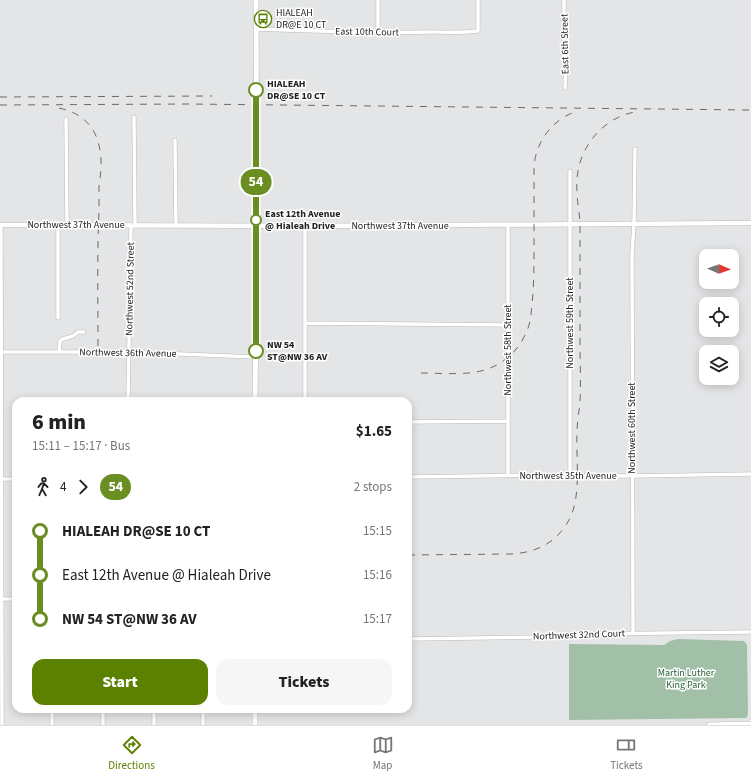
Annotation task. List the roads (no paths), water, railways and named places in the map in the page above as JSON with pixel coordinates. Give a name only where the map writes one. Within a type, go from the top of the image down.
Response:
[{"type":"main road","points":[[255,397],[256,0]]},
{"type":"main road","points":[[255,713],[255,725]]},
{"type":"main road","points":[[709,725],[751,724]]},
{"type":"street","points":[[378,0],[378,33]]},
{"type":"street","name":"East 10th Court","points":[[256,29],[378,33],[478,31],[478,0]]},
{"type":"street","name":"East 6th Street","points":[[564,0],[564,61],[566,67],[565,88]]},
{"type":"street","name":"Northwest 52nd Street","points":[[128,397],[128,352],[133,226],[134,117]]},
{"type":"street","points":[[66,119],[67,226]]},
{"type":"street","points":[[175,140],[176,226]]},
{"type":"street","name":"Northwest 60th Street","points":[[633,633],[632,254],[635,150]]},
{"type":"street","name":"Northwest 59th Street","points":[[570,171],[570,475]]},
{"type":"street","name":"Northwest 37th Avenue","points":[[0,225],[305,226],[751,223]]},
{"type":"street","points":[[0,225],[2,725]]},
{"type":"street","points":[[58,225],[58,318]]},
{"type":"street","name":"Northwest 58th Street","points":[[508,225],[508,476]]},
{"type":"street","points":[[305,226],[305,397]]},
{"type":"street","points":[[305,323],[508,325]]},
{"type":"street","points":[[59,352],[60,343],[63,338],[73,336],[78,332],[84,332]]},
{"type":"street","name":"Northwest 36th Avenue","points":[[1,352],[128,352],[256,356]]},
{"type":"street","points":[[412,422],[508,421]]},
{"type":"street","name":"Northwest 35th Avenue","points":[[412,476],[570,475],[597,477],[751,474]]},
{"type":"street","points":[[1,479],[12,479]]},
{"type":"street","points":[[1,600],[12,599]]},
{"type":"street","name":"Northwest 32nd Court","points":[[412,639],[542,638],[584,634],[751,632]]},
{"type":"street","points":[[52,713],[52,725]]},
{"type":"street","points":[[103,713],[103,725]]},
{"type":"street","points":[[154,713],[154,725]]},
{"type":"street","points":[[203,713],[203,725]]},
{"type":"railway","points":[[0,97],[212,96]]},
{"type":"railway","points":[[0,105],[188,104],[751,110]]},
{"type":"railway","points":[[59,108],[72,112],[84,119],[96,135],[101,153],[98,245],[98,346]]},
{"type":"railway","points":[[421,373],[472,373],[488,369],[510,356],[522,341],[527,332],[533,297],[535,158],[542,140],[553,125],[569,114],[578,111]]},
{"type":"railway","points":[[412,555],[510,554],[529,551],[554,539],[566,525],[571,516],[577,486],[577,428],[580,402],[580,220],[577,177],[585,150],[598,132],[615,119],[635,112]]},
{"type":"place","name":"HIALEAH DR@E 10 CT","points":[[263,19]]},
{"type":"place","name":"HIALEAH DR@SE 10 CT","points":[[256,90]]},
{"type":"place","name":"East 12th Avenue @ Hialeah Drive","points":[[256,220]]},
{"type":"place","name":"NW 54 ST@NW 36 AV","points":[[256,351]]},
{"type":"park label","name":"Martin Luther King Park","points":[[686,678]]}]
